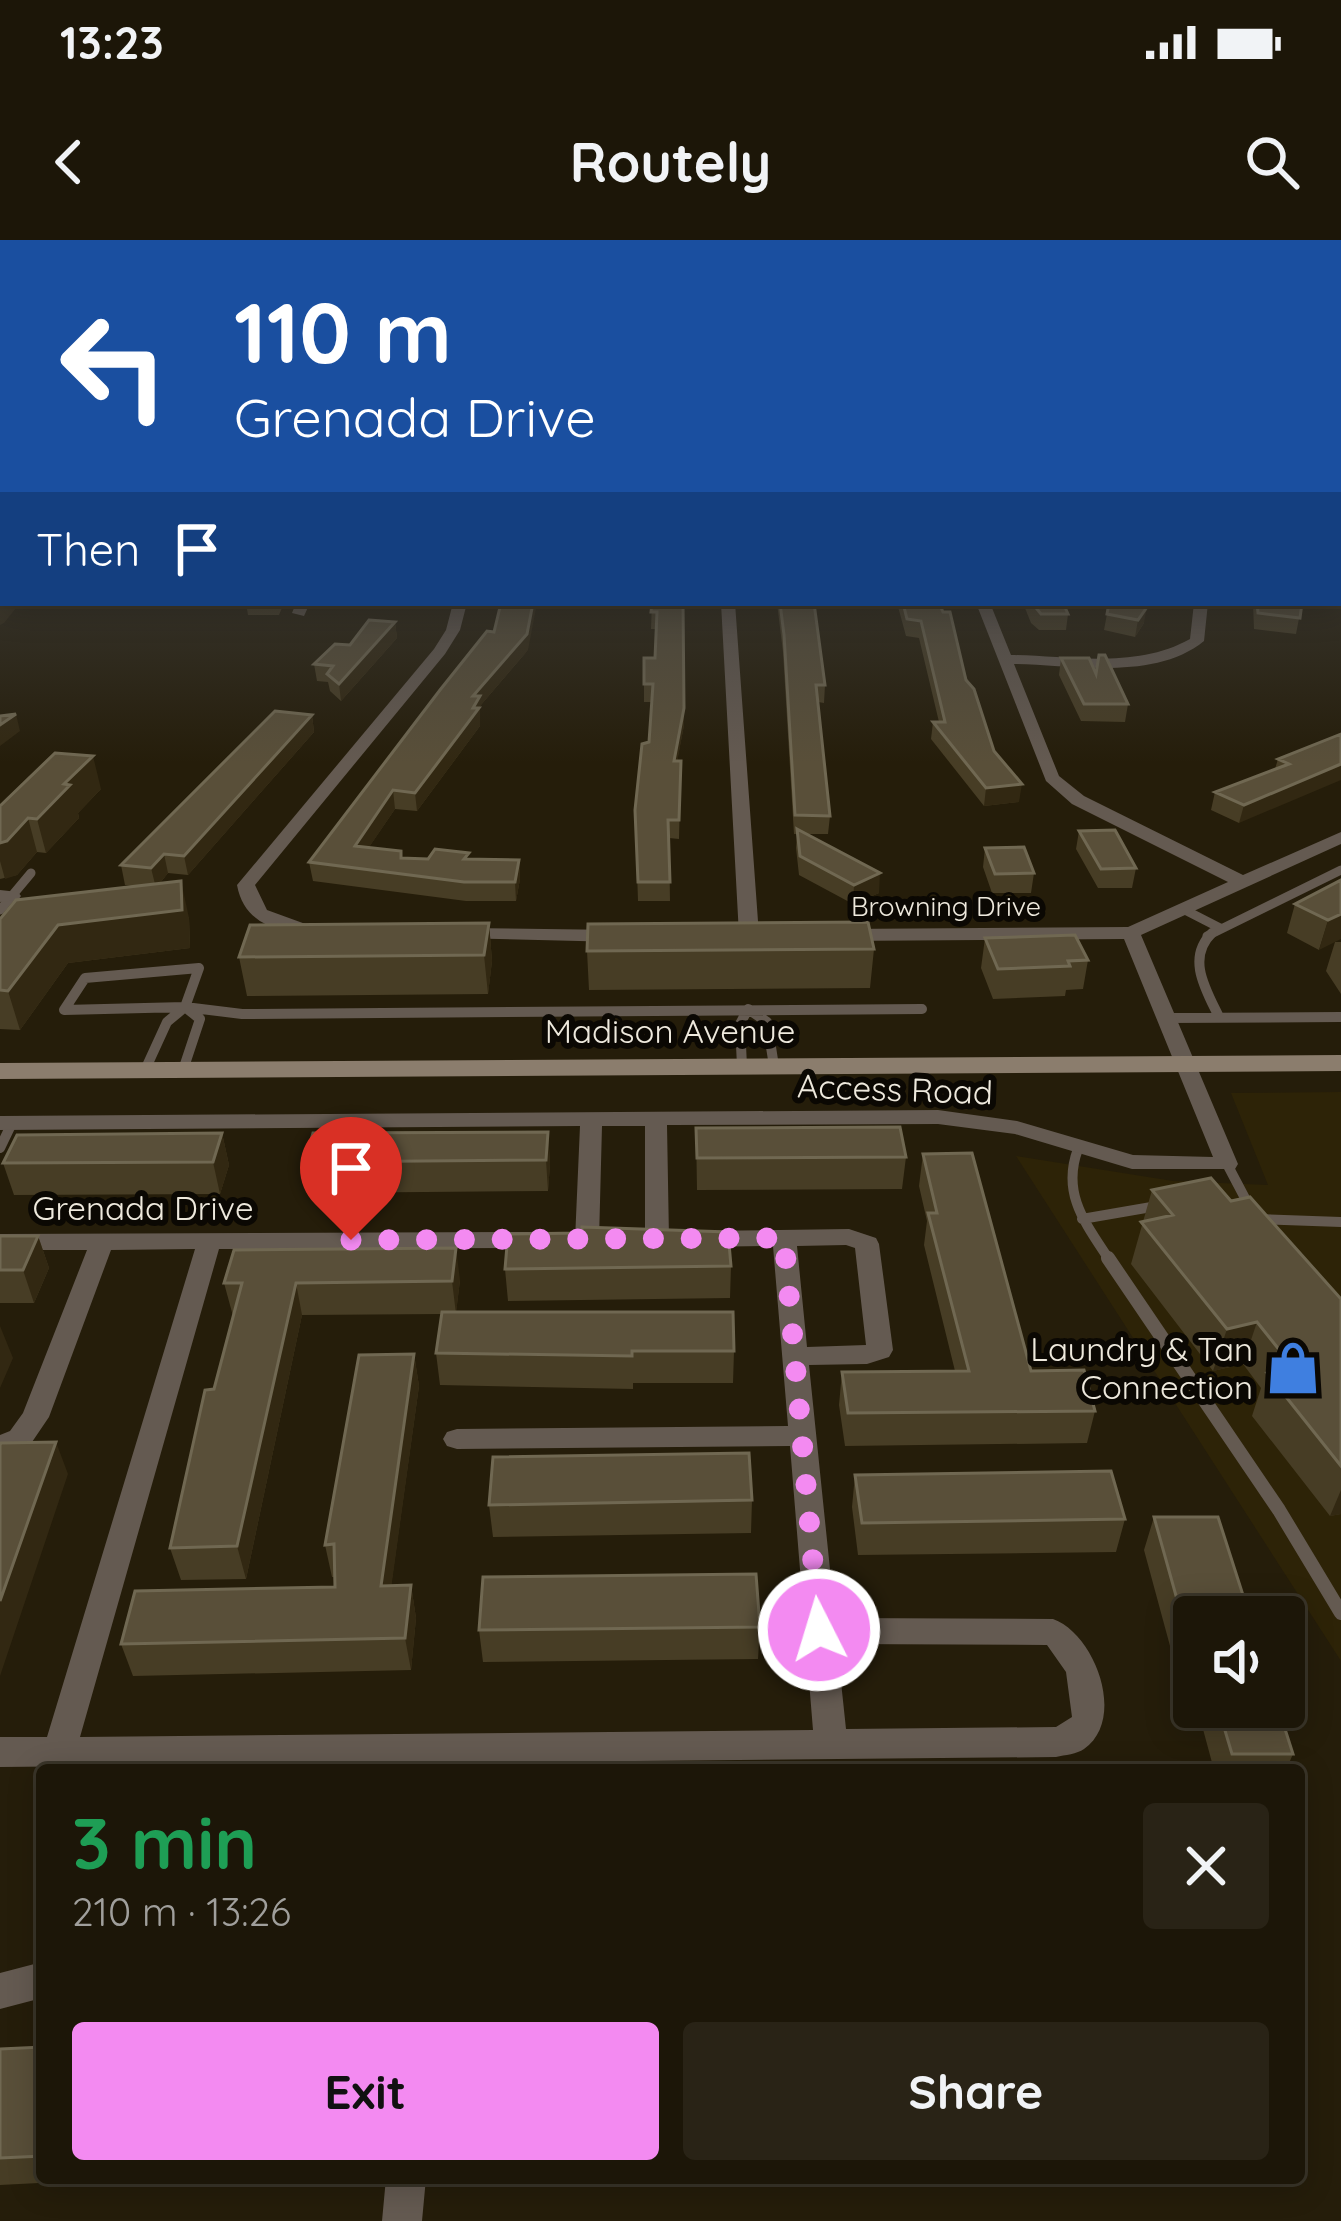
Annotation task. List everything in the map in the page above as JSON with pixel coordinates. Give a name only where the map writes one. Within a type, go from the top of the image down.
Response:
[{"type":"main road","name":"Madison Avenue","points":[[0,1071],[1341,1063]]},
{"type":"street","points":[[324,930],[294,927],[260,915],[248,903],[245,890],[253,872],[440,651],[453,631],[459,606]]},
{"type":"street","points":[[728,606],[749,935]]},
{"type":"street","points":[[983,606],[1046,770],[1055,782],[1078,800],[1243,882]]},
{"type":"street","points":[[1004,659],[1137,659],[1172,654],[1197,641],[1201,606]]},
{"type":"street","points":[[1227,1164],[1131,933],[1341,837]]},
{"type":"street","name":"Browning Drive","points":[[820,935],[1131,933]]},
{"type":"street","points":[[443,934],[632,936]]},
{"type":"street","points":[[726,935],[773,935]]},
{"type":"street","points":[[591,1118],[622,1240]]},
{"type":"street","points":[[622,1240],[656,1118]]},
{"type":"street","name":"Access Road","points":[[6,1123],[950,1118],[1017,1128],[1078,1149],[1143,1163],[1227,1164]]},
{"type":"street","points":[[784,1238],[831,1745]]},
{"type":"street","points":[[58,1751],[210,1240]]},
{"type":"street","name":"Grenada Drive","points":[[0,1242],[861,1240],[867,1244],[880,1350],[867,1355],[795,1356]]},
{"type":"street","points":[[0,1446],[20,1438],[35,1417],[102,1241]]},
{"type":"street","points":[[457,1438],[803,1436]]},
{"type":"street","points":[[0,1752],[58,1751],[118,1760],[446,1759],[1066,1741],[1084,1731],[1089,1707],[1071,1647],[1044,1630],[819,1630]]},
{"type":"street","points":[[0,1991],[36,1981]]},
{"type":"street","points":[[402,2221],[405,2184]]},
{"type":"lane","points":[[1219,1017],[1196,967],[1197,951],[1207,935],[1341,870]]},
{"type":"lane","points":[[4,901],[31,874]]},
{"type":"lane","points":[[1183,909],[1220,928]]},
{"type":"lane","points":[[145,1070],[167,1022],[185,1007],[199,968],[85,978],[64,1010],[185,1007],[242,1014],[922,1009]]},
{"type":"lane","points":[[183,1070],[200,1019],[185,1007]]},
{"type":"lane","points":[[742,1066],[740,1024],[748,1009]]},
{"type":"lane","points":[[748,1009],[767,1022],[774,1066]]},
{"type":"lane","points":[[1167,1018],[1341,1017]]},
{"type":"lane","points":[[0,1148],[6,1123]]},
{"type":"lane","points":[[1078,1149],[1069,1190],[1082,1219],[1183,1376],[1279,1510],[1341,1613]]},
{"type":"lane","points":[[1227,1164],[1270,1238]]},
{"type":"lane","points":[[1228,1203],[1248,1204]]},
{"type":"lane","points":[[1082,1219],[1188,1204]]},
{"type":"lane","points":[[1256,1219],[1341,1222]]},
{"type":"shaded area","points":[[1341,1092],[1341,1661],[1305,1605],[1305,1596],[1299,1596],[1016,1156],[1173,1181],[1268,1185],[1231,1093]]},
{"type":"building","points":[[500,606],[532,606],[527,634],[473,696],[480,696],[473,708],[479,708],[415,793],[393,790],[355,846],[401,851],[401,858],[428,859],[435,849],[469,853],[464,859],[519,860],[515,882],[464,882],[309,862],[487,631],[494,632]]},
{"type":"building","points":[[652,606],[683,606],[684,708],[674,761],[681,761],[679,820],[668,820],[670,882],[638,882],[635,810],[642,744],[649,742],[653,684],[644,684],[644,658],[655,658],[657,612],[651,612]]},
{"type":"building","points":[[780,606],[814,606],[825,685],[816,685],[830,816],[795,815]]},
{"type":"building","points":[[904,606],[940,606],[943,612],[950,612],[966,680],[974,689],[994,751],[1022,784],[986,788],[933,722],[945,722],[921,621],[907,619]]},
{"type":"building","points":[[1034,606],[1064,606],[1068,614],[1041,614]]},
{"type":"building","points":[[1108,606],[1147,606],[1138,620],[1107,614]]},
{"type":"building","points":[[1257,606],[1302,606],[1300,618],[1258,613]]},
{"type":"building","points":[[369,620],[395,622],[339,684],[327,674],[333,666],[314,664],[335,644],[350,645]]},
{"type":"building","points":[[1099,655],[1105,655],[1128,704],[1084,704],[1061,658],[1089,658],[1096,674]]},
{"type":"building","points":[[275,711],[312,715],[184,856],[164,854],[151,868],[121,865]]},
{"type":"building","points":[[1341,734],[1341,764],[1244,805],[1215,792],[1289,764],[1278,759]]},
{"type":"building","points":[[55,753],[93,756],[37,819],[28,818],[0,843],[0,806]]},
{"type":"building","points":[[797,829],[880,873],[854,885],[800,856]]},
{"type":"building","points":[[1115,830],[1136,868],[1101,869],[1079,831]]},
{"type":"building","points":[[1024,847],[1034,873],[995,874],[985,848]]},
{"type":"building","points":[[1341,880],[1341,914],[1328,920],[1295,904]]},
{"type":"building","points":[[181,881],[182,910],[58,925],[8,991],[0,990],[0,919],[16,900]]},
{"type":"building","points":[[868,922],[874,949],[587,951],[588,924]]},
{"type":"building","points":[[489,923],[484,955],[239,957],[250,925]]},
{"type":"building","points":[[1075,935],[1088,960],[1068,961],[1070,966],[998,969],[985,938]]},
{"type":"building","points":[[900,1127],[906,1157],[697,1158],[696,1128]]},
{"type":"building","points":[[548,1132],[546,1160],[305,1162],[313,1133]]},
{"type":"building","points":[[222,1133],[213,1162],[3,1163],[17,1135]]},
{"type":"building","points":[[972,1153],[1031,1371],[1084,1370],[1095,1411],[848,1413],[842,1372],[969,1371],[928,1213],[937,1213],[923,1154]]},
{"type":"building","points":[[1211,1178],[1231,1201],[1250,1197],[1341,1299],[1341,1466],[1267,1373],[1293,1367],[1257,1322],[1227,1329],[1141,1222],[1173,1215],[1152,1190]]},
{"type":"building","points":[[582,1227],[728,1232],[731,1266],[505,1269],[508,1234],[582,1233]]},
{"type":"building","points":[[0,1236],[38,1236],[23,1270],[0,1270]]},
{"type":"building","points":[[456,1248],[452,1281],[296,1283],[237,1546],[170,1548],[205,1390],[214,1389],[242,1283],[224,1283],[234,1250]]},
{"type":"building","points":[[442,1312],[733,1312],[734,1351],[632,1351],[632,1356],[436,1353]]},
{"type":"building","points":[[414,1354],[381,1586],[411,1585],[405,1638],[121,1644],[135,1591],[335,1587],[334,1544],[325,1545],[359,1355]]},
{"type":"building","points":[[56,1442],[0,1601],[0,1445]]},
{"type":"building","points":[[749,1453],[752,1500],[489,1505],[493,1457]]},
{"type":"building","points":[[1111,1471],[1125,1519],[862,1523],[855,1475]]},
{"type":"building","points":[[1154,1517],[1218,1517],[1243,1596],[1176,1596]]},
{"type":"building","points":[[756,1574],[760,1627],[479,1630],[483,1577]]},
{"type":"building","points":[[1224,1728],[1285,1728],[1293,1754],[1232,1754]]},
{"type":"building","points":[[36,2047],[36,2156],[0,2158],[0,2049]]},
{"type":"place","name":"Laundry & Tan Connection","points":[[1293,1368]]},
{"type":"route","points":[[351,1240],[784,1238],[819,1630]]}]
